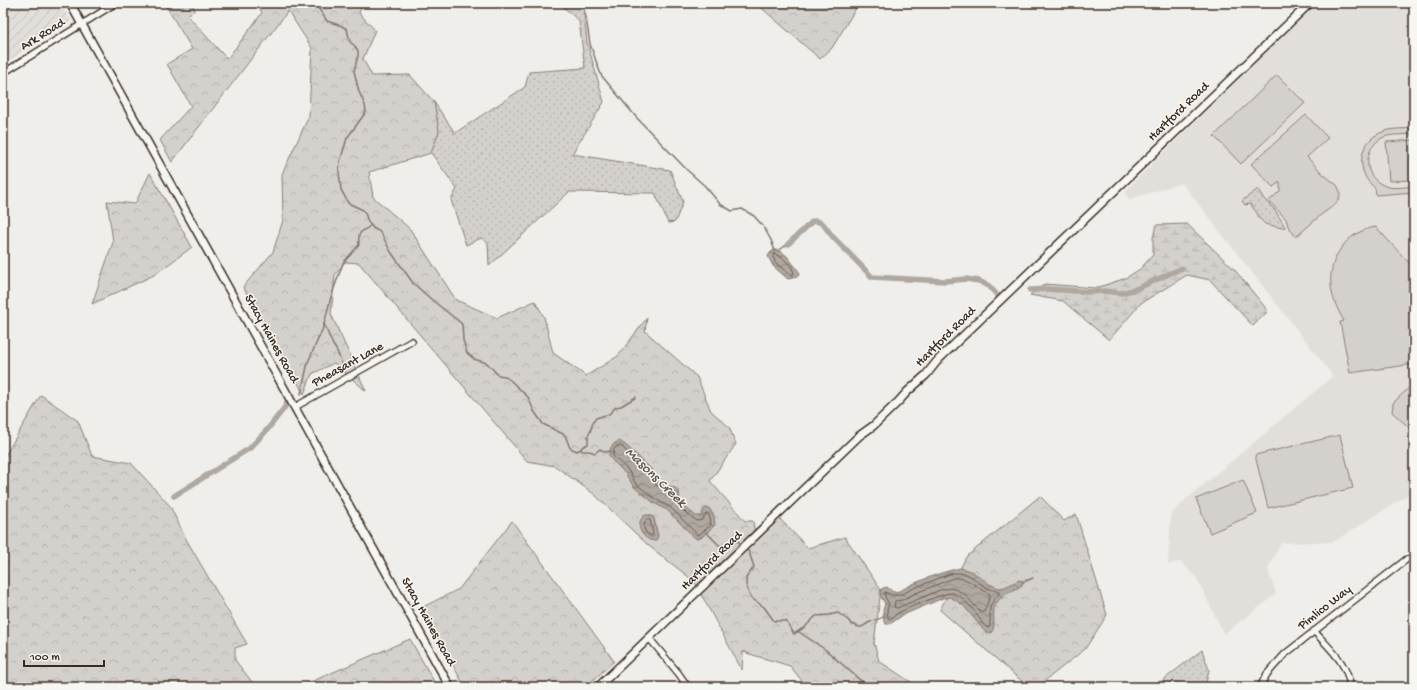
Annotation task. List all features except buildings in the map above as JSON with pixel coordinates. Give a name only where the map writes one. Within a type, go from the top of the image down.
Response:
[{"type":"street","name":"Stacy Haines Road","points":[[70,3],[450,687]]},
{"type":"street","name":"Ark Road","points":[[3,73],[116,3]]},
{"type":"street","name":"Hartford Road","points":[[598,687],[859,436],[873,426],[900,401],[907,392],[926,375],[938,360],[1310,3]]},
{"type":"street","name":"Pheasant Lane","points":[[295,407],[412,342]]},
{"type":"street","name":"Pimlico Way","points":[[1260,687],[1267,674],[1280,659],[1406,559],[1414,557]]},
{"type":"street","points":[[1314,631],[1344,666],[1350,687]]},
{"type":"street","points":[[649,638],[688,687]]},
{"type":"shaded area","points":[[3,3],[61,3],[71,21],[3,64]]},
{"type":"shaded area","points":[[1315,3],[1414,3],[1414,491],[1333,542],[1281,543],[1268,569],[1276,594],[1224,634],[1196,577],[1181,562],[1168,564],[1171,514],[1190,496],[1333,376],[1182,183],[1130,199],[1125,194],[1129,187]]},
{"type":"green space","points":[[164,3],[191,3],[195,10],[187,15],[227,59],[262,13],[258,3],[363,3],[359,13],[375,30],[363,59],[372,76],[410,75],[434,102],[439,131],[431,153],[369,172],[373,197],[410,229],[456,300],[497,318],[535,301],[544,317],[553,353],[586,376],[618,356],[647,318],[645,331],[697,377],[711,411],[729,427],[736,444],[710,481],[745,521],[753,521],[756,540],[778,517],[808,548],[845,537],[881,590],[874,643],[879,661],[918,687],[807,687],[790,666],[743,652],[742,670],[694,581],[649,546],[594,494],[555,466],[527,461],[359,263],[345,262],[335,275],[331,314],[366,391],[334,363],[312,374],[304,394],[243,287],[273,252],[283,220],[282,174],[309,116],[312,48],[288,11],[172,162],[160,140],[191,106],[167,64],[192,49]]},
{"type":"green space","points":[[559,3],[577,3],[583,6],[587,42],[604,102],[572,154],[670,170],[683,202],[675,222],[668,223],[655,193],[569,192],[489,266],[488,243],[481,238],[466,245],[451,200],[457,189],[431,153],[439,131],[434,102],[455,133],[525,87],[529,72],[585,68],[579,21]]},
{"type":"green space","points":[[756,3],[859,3],[832,48],[820,59]]},
{"type":"green space","points":[[1277,75],[1305,103],[1241,164],[1214,136]]},
{"type":"green space","points":[[1306,115],[1328,138],[1307,157],[1323,174],[1337,185],[1340,191],[1340,196],[1336,204],[1296,237],[1288,226],[1286,219],[1269,201],[1280,191],[1280,182],[1273,187],[1251,164]]},
{"type":"green space","points":[[1414,128],[1414,134],[1387,136],[1377,141],[1369,153],[1368,167],[1371,174],[1381,184],[1393,188],[1414,186],[1414,192],[1376,195],[1375,188],[1369,182],[1362,167],[1363,151],[1372,138],[1384,131]]},
{"type":"green space","points":[[1414,140],[1414,180],[1389,181],[1386,142]]},
{"type":"green space","points":[[150,173],[192,247],[154,275],[92,304],[113,242],[107,201],[135,204]]},
{"type":"green space","points":[[1258,189],[1263,198],[1275,210],[1285,227],[1282,228],[1265,224],[1258,217],[1258,214],[1250,204],[1245,205],[1242,201]]},
{"type":"green space","points":[[1187,224],[1234,269],[1268,311],[1253,326],[1210,280],[1187,275],[1141,303],[1109,340],[1063,301],[1030,295],[1045,284],[1096,288],[1126,278],[1140,269],[1153,255],[1153,238],[1156,225]]},
{"type":"green space","points":[[1376,227],[1407,261],[1414,266],[1414,308],[1408,312],[1414,312],[1414,364],[1350,373],[1340,322],[1344,321],[1333,295],[1331,276],[1336,256],[1348,240],[1356,234]]},
{"type":"green space","points":[[1414,383],[1414,432],[1392,412],[1393,403]]},
{"type":"green space","points":[[41,395],[78,421],[92,456],[131,463],[170,506],[186,539],[247,644],[235,648],[235,660],[256,687],[3,687],[3,459]]},
{"type":"green space","points":[[1340,435],[1353,488],[1268,508],[1255,455]]},
{"type":"green space","points":[[1243,480],[1257,513],[1210,533],[1196,499]]},
{"type":"green space","points":[[1040,496],[1064,521],[1076,514],[1107,615],[1085,649],[1042,683],[1024,683],[940,610],[966,557]]},
{"type":"green space","points":[[512,521],[614,661],[586,687],[465,687],[421,608],[459,589]]},
{"type":"green space","points":[[410,639],[437,687],[299,687]]},
{"type":"green space","points":[[1202,650],[1209,670],[1205,687],[1154,687]]},
{"type":"water","points":[[775,250],[779,250],[787,256],[800,273],[797,277],[788,279],[773,266],[768,256]]},
{"type":"water","points":[[619,441],[630,449],[652,470],[656,480],[659,483],[677,489],[681,504],[696,516],[701,516],[704,509],[709,508],[714,516],[715,525],[701,538],[696,539],[667,510],[654,503],[634,487],[625,473],[611,459],[609,454],[611,447]]},
{"type":"water","points":[[645,515],[650,515],[654,518],[658,536],[656,541],[647,538],[641,531],[641,519]]},
{"type":"water","points":[[961,568],[973,572],[989,584],[999,588],[1005,587],[1019,580],[1023,581],[1022,585],[1003,596],[995,605],[994,626],[991,633],[986,633],[963,605],[950,597],[943,598],[903,615],[890,624],[886,624],[884,622],[883,610],[885,604],[880,595],[883,588],[887,587],[893,592],[898,591],[931,577]]},
{"type":"waterway","name":"Masons Creek","points":[[315,3],[327,21],[347,29],[350,42],[358,51],[354,71],[366,112],[347,138],[340,162],[339,172],[341,190],[348,203],[363,210],[368,222],[382,235],[391,252],[413,283],[462,324],[463,340],[467,353],[474,359],[487,363],[498,375],[504,376],[510,380],[528,397],[534,411],[543,424],[565,435],[570,448],[577,451],[581,449],[582,451],[595,453],[600,449],[605,452],[611,451]]},
{"type":"waterway","points":[[582,3],[586,17],[590,44],[601,75],[636,117],[687,170],[705,186],[720,204],[732,211],[742,209],[754,216],[763,226],[775,251]]},
{"type":"waterway","points":[[788,244],[813,221],[817,221],[823,224],[833,237],[872,277],[945,281],[966,279],[979,281],[989,286],[997,295],[1002,297]]},
{"type":"waterway","points":[[301,394],[308,362],[323,328],[331,297],[343,263],[359,245],[360,233],[370,226]]},
{"type":"waterway","points":[[778,251],[788,244]]},
{"type":"waterway","points":[[1030,290],[1050,289],[1121,293],[1136,289],[1182,268]]},
{"type":"waterway","points":[[324,324],[345,372]]},
{"type":"waterway","points":[[581,449],[588,444],[588,436],[596,418],[609,414],[616,407],[621,406],[636,397]]},
{"type":"waterway","points":[[174,496],[250,448],[267,430],[285,407],[287,402]]},
{"type":"waterway","name":"Masons Creek","points":[[706,532],[719,545],[722,546],[738,541],[742,545]]},
{"type":"waterway","name":"Masons Creek","points":[[746,549],[749,552],[754,567],[746,578],[746,584],[750,597],[764,607],[774,621],[786,621],[794,634],[805,627],[816,616],[838,613],[851,624],[859,627],[863,627],[872,621],[885,616]]},
{"type":"waterway","points":[[1023,582],[1033,578]]},
{"type":"waterway","name":"Masons Creek","points":[[799,632],[826,650],[860,680],[871,687]]}]
